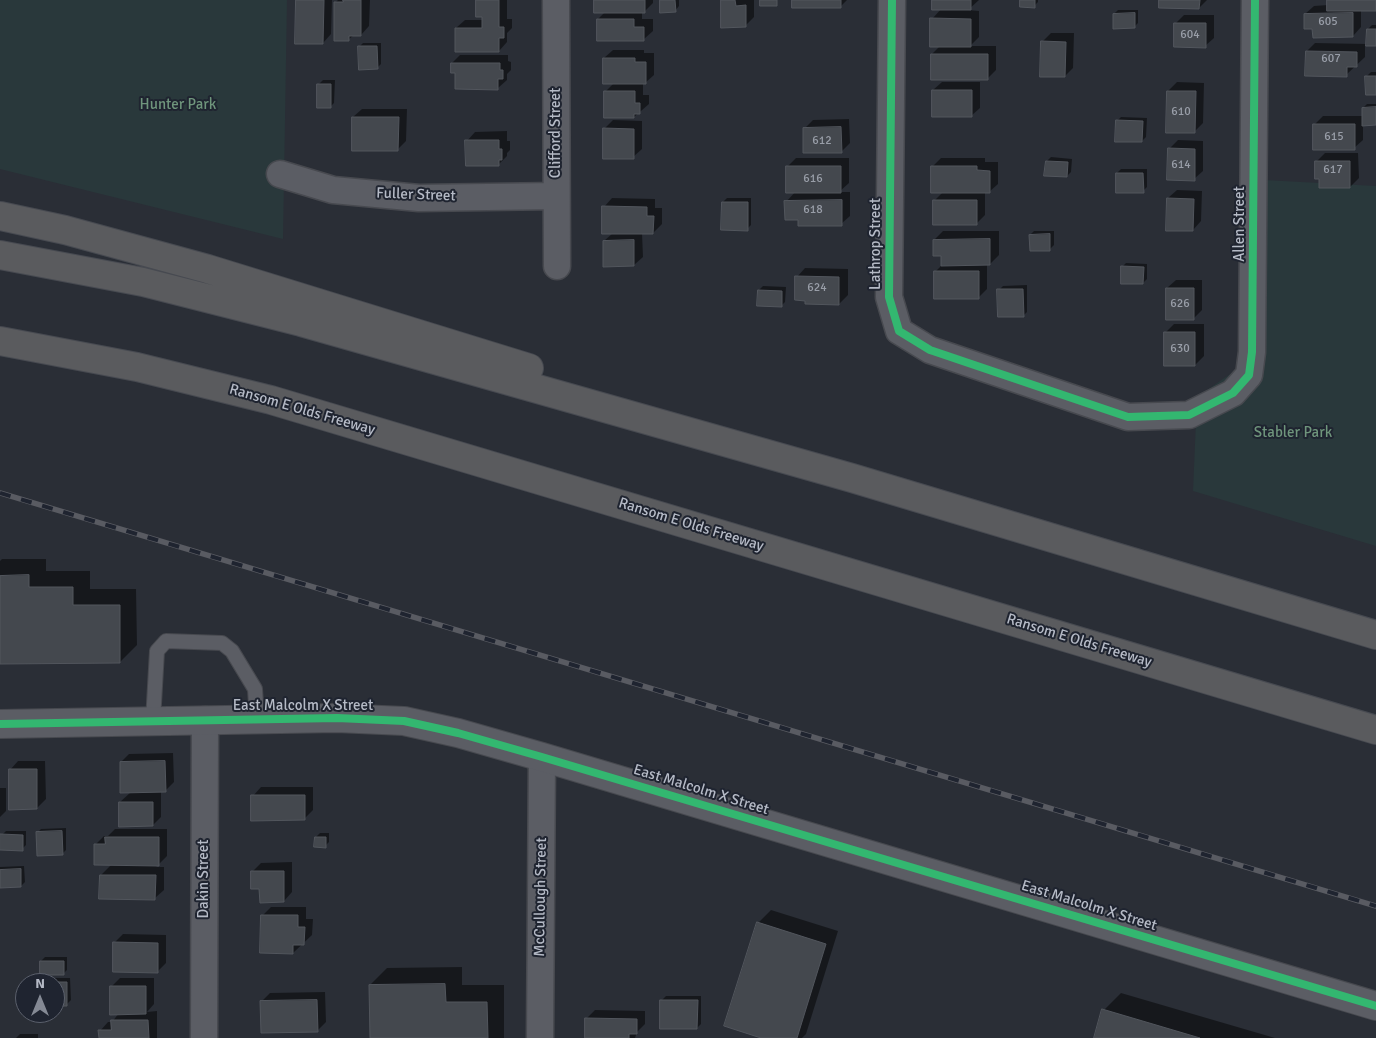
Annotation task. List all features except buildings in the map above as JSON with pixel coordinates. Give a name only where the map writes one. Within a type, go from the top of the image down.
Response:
[{"type":"highway","points":[[0,216],[93,238],[282,291],[607,392],[852,478]]},
{"type":"highway","points":[[0,255],[143,282],[301,322],[852,478],[1376,635]]},
{"type":"highway","name":"Ransom E Olds Freeway","points":[[0,341],[137,367],[271,400],[1376,730]]},
{"type":"street","name":"Clifford Street","points":[[556,0],[557,266]]},
{"type":"street","name":"Lathrop Street","points":[[892,0],[889,298],[899,331],[930,350],[1128,417],[1189,415]]},
{"type":"street","name":"Allen Street","points":[[1189,415],[1233,393],[1249,375],[1252,352],[1255,0]]},
{"type":"street","name":"Fuller Street","points":[[280,174],[333,190],[419,198],[556,196]]},
{"type":"street","name":"East Malcolm X Street","points":[[0,724],[337,718],[404,721],[458,733],[542,757],[1376,1006]]},
{"type":"street","name":"Dakin Street","points":[[204,1038],[205,720]]},
{"type":"street","name":"McCullough Street","points":[[540,1038],[542,757]]},
{"type":"lane","points":[[153,721],[158,651],[166,641],[222,643],[232,650],[255,689],[257,720]]},
{"type":"green space","name":"Hunter Park","points":[[0,0],[287,0],[283,239],[0,169]]},
{"type":"green space","name":"Stabler Park","points":[[1264,180],[1376,186],[1376,546],[1193,491],[1197,397],[1259,354]]},
{"type":"railway","points":[[0,493],[1376,906]]},
{"type":"cycle path","points":[[892,0],[889,297],[899,331],[930,350],[1128,417],[1189,415],[1233,393],[1249,375],[1252,352],[1255,0]]},
{"type":"cycle path","points":[[0,724],[337,718],[404,721],[458,733],[542,757],[1376,1006]]}]
